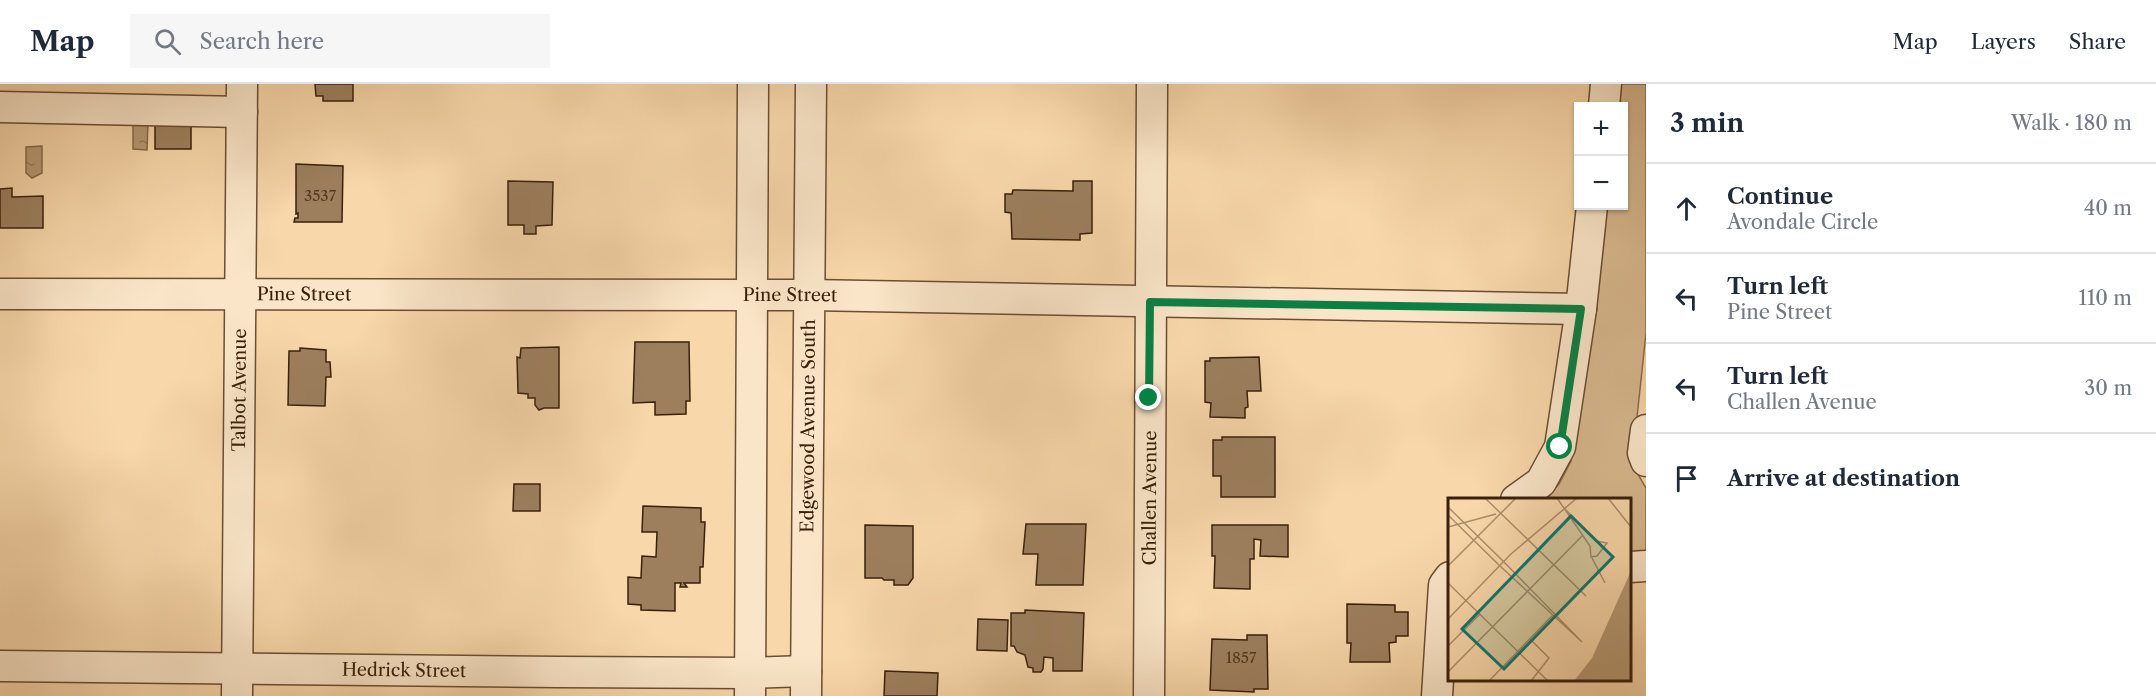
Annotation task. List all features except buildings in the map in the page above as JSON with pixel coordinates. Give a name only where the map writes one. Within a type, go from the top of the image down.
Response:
[{"type":"street","points":[[750,684],[750,295],[753,84]]},
{"type":"street","name":"Edgewood Avenue South","points":[[806,683],[811,84]]},
{"type":"street","name":"Challen Avenue","points":[[1149,696],[1152,84]]},
{"type":"street","points":[[1604,102],[1606,84]]},
{"type":"street","points":[[0,107],[242,98]]},
{"type":"street","name":"Talbot Avenue","points":[[236,682],[242,98]]},
{"type":"street","points":[[1519,498],[1541,482],[1560,447],[1581,309],[1593,210]]},
{"type":"street","name":"Pine Street","points":[[0,294],[809,295],[1581,309]]},
{"type":"street","points":[[1646,430],[1643,453],[1646,461]]},
{"type":"street","points":[[1437,696],[1444,585],[1448,579]]},
{"type":"street","name":"Hedrick Street","points":[[0,666],[236,682],[806,683]]},
{"type":"shaded area","points":[[1613,84],[1646,84],[1646,333],[1632,464],[1646,488],[1646,559],[1631,558],[1631,498],[1546,498],[1559,484],[1571,461],[1600,210],[1628,210],[1628,102],[1611,102]]},
{"type":"water","points":[[133,122],[148,122],[147,150],[133,149]]},
{"type":"water","points":[[42,146],[42,173],[32,178],[26,173],[26,147]]},
{"type":"route","points":[[1149,398],[1150,302],[1581,309],[1560,447]]}]
